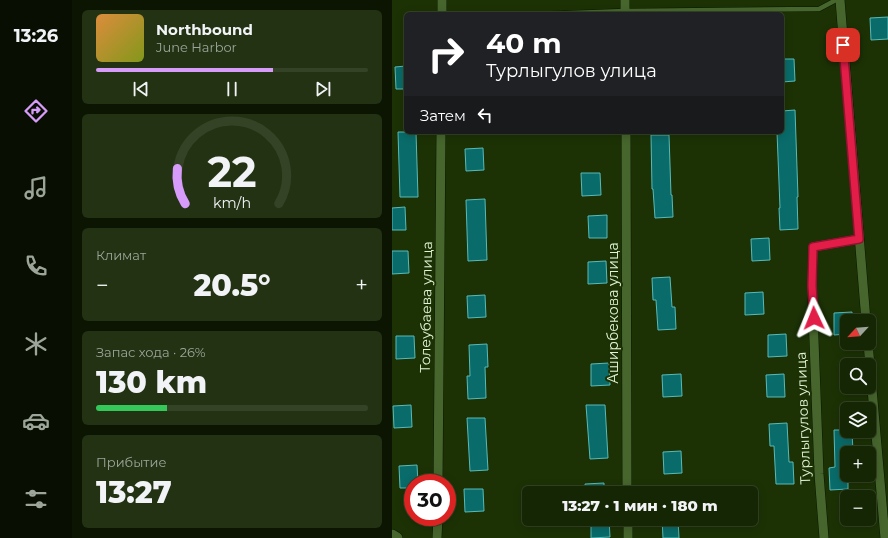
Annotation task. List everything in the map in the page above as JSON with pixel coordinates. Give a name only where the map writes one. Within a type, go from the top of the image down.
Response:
[{"type":"street","points":[[442,0],[442,12]]},
{"type":"street","points":[[625,0],[625,12]]},
{"type":"street","points":[[840,0],[865,314]]},
{"type":"street","name":"Толеубаева улица","points":[[438,474],[441,134]]},
{"type":"street","name":"Аширбекова улица","points":[[626,134],[627,486]]},
{"type":"street","name":"Турлыгулов улица","points":[[824,538],[818,466],[812,286],[813,247],[859,239]]},
{"type":"street","points":[[869,350],[885,538]]},
{"type":"street","points":[[437,538],[438,526]]},
{"type":"street","points":[[628,526],[628,538]]},
{"type":"street","points":[[392,535],[396,538]]},
{"type":"lane","points":[[674,12],[819,9],[836,0]]},
{"type":"building","points":[[888,17],[888,39],[871,40],[870,18]]},
{"type":"building","points":[[784,59],[794,59],[795,81],[784,82]]},
{"type":"building","points":[[404,66],[404,89],[396,89],[395,67]]},
{"type":"building","points":[[795,110],[798,229],[780,230],[777,134],[784,134],[784,111]]},
{"type":"building","points":[[398,132],[404,132],[404,134],[416,134],[418,197],[400,197]]},
{"type":"building","points":[[651,135],[669,135],[673,217],[655,218],[652,189]]},
{"type":"building","points":[[483,148],[484,170],[466,171],[465,149]]},
{"type":"building","points":[[581,173],[600,173],[601,195],[582,196]]},
{"type":"building","points":[[485,199],[487,260],[468,261],[466,200]]},
{"type":"building","points":[[405,207],[406,230],[392,230],[392,208]]},
{"type":"building","points":[[607,215],[607,238],[589,238],[588,216]]},
{"type":"building","points":[[769,238],[770,260],[752,261],[751,239]]},
{"type":"building","points":[[392,251],[408,251],[409,273],[392,274]]},
{"type":"building","points":[[606,261],[607,283],[588,284],[588,262]]},
{"type":"building","points":[[670,277],[672,307],[675,307],[676,329],[658,330],[656,300],[653,300],[652,278]]},
{"type":"building","points":[[763,292],[764,314],[745,315],[745,293]]},
{"type":"building","points":[[485,295],[486,317],[468,318],[467,296]]},
{"type":"building","points":[[852,312],[852,314],[840,314],[840,335],[834,335],[834,313]]},
{"type":"building","points":[[786,334],[787,356],[768,357],[768,335]]},
{"type":"building","points":[[396,336],[414,336],[415,358],[396,359]]},
{"type":"building","points":[[487,344],[488,367],[485,367],[486,398],[468,399],[467,376],[470,376],[469,345]]},
{"type":"building","points":[[609,363],[610,385],[591,386],[591,364]]},
{"type":"building","points":[[681,374],[682,396],[663,397],[662,375]]},
{"type":"building","points":[[784,374],[785,397],[767,397],[766,375]]},
{"type":"building","points":[[411,405],[412,427],[394,428],[393,406]]},
{"type":"building","points":[[586,405],[605,405],[608,458],[590,459]]},
{"type":"building","points":[[467,418],[485,418],[488,470],[470,471]]},
{"type":"building","points":[[787,423],[789,462],[793,462],[794,484],[776,484],[774,446],[770,446],[769,424]]},
{"type":"building","points":[[834,430],[840,430],[840,438],[852,438],[853,446],[840,446],[840,482],[848,482],[848,489],[830,490],[829,468],[835,467]]},
{"type":"building","points":[[681,451],[682,473],[664,474],[663,452]]},
{"type":"building","points":[[417,465],[418,474],[404,474],[404,488],[400,488],[399,466]]},
{"type":"building","points":[[604,483],[604,486],[585,486],[585,484]]},
{"type":"building","points":[[464,489],[483,489],[484,511],[465,512]]},
{"type":"building","points":[[591,526],[609,526],[610,537],[591,538]]},
{"type":"building","points":[[662,526],[678,526],[679,538],[663,538]]},
{"type":"route","points":[[814,318],[812,286],[813,247],[859,239],[843,45]]}]
